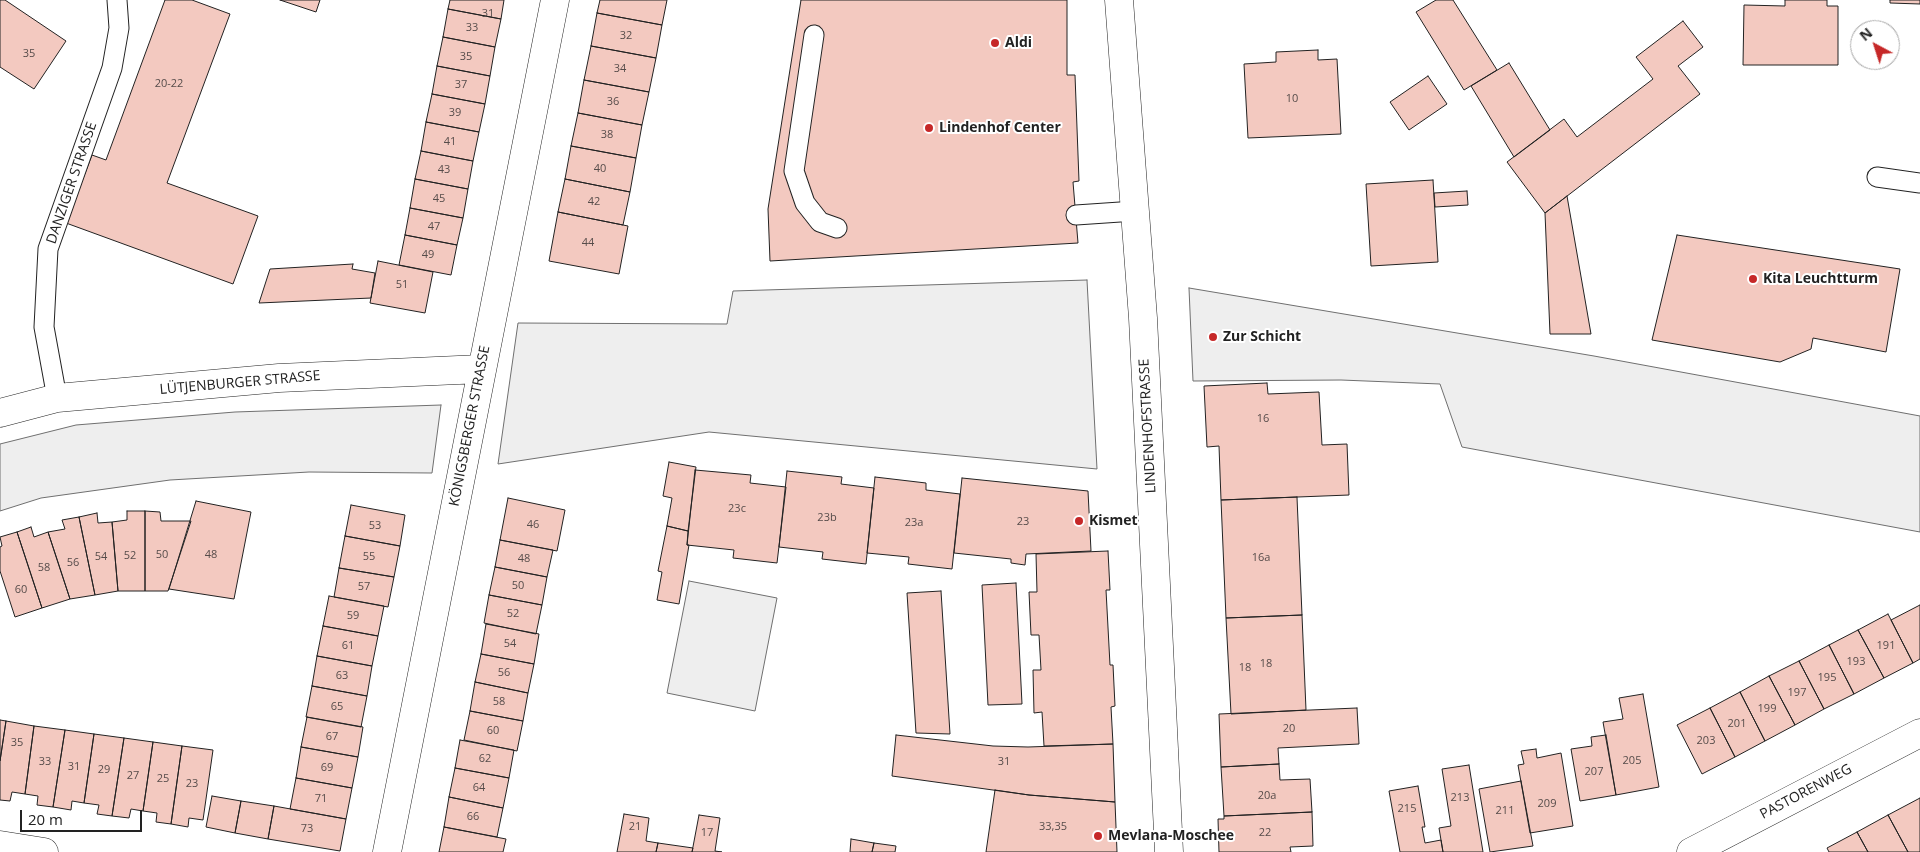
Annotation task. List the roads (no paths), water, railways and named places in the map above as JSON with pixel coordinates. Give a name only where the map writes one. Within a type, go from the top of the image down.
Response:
[{"type":"street","name":"KÖNIGSBERGER STRASSE","points":[[387,852],[555,0]]},
{"type":"street","name":"LINDENHOFSTRASSE","points":[[1119,0],[1145,356],[1169,852]]},
{"type":"street","name":"LÜTJENBURGER STRASSE","points":[[0,413],[57,398],[278,378],[481,369]]},
{"type":"street","name":"PASTORENWEG","points":[[1691,852],[1920,733]]},
{"type":"street","points":[[0,845],[44,852]]},
{"type":"lane","name":"DANZIGER STRASSE","points":[[57,398],[44,328],[48,249],[112,68],[119,28],[117,0]]},
{"type":"lane","points":[[814,35],[794,171],[805,203],[820,222],[837,228]]},
{"type":"lane","points":[[1877,177],[1920,183]]},
{"type":"lane","points":[[1076,215],[1135,211]]},
{"type":"place","name":"Aldi","points":[[995,43]]},
{"type":"place","name":"Lindenhof Center","points":[[929,128]]},
{"type":"place","name":"Kita Leuchtturm","points":[[1753,279]]},
{"type":"place","name":"Zur Schicht","points":[[1213,337]]},
{"type":"place","name":"Kismet","points":[[1079,521]]},
{"type":"place","name":"Mevlana-Moschee","points":[[1098,836]]}]
